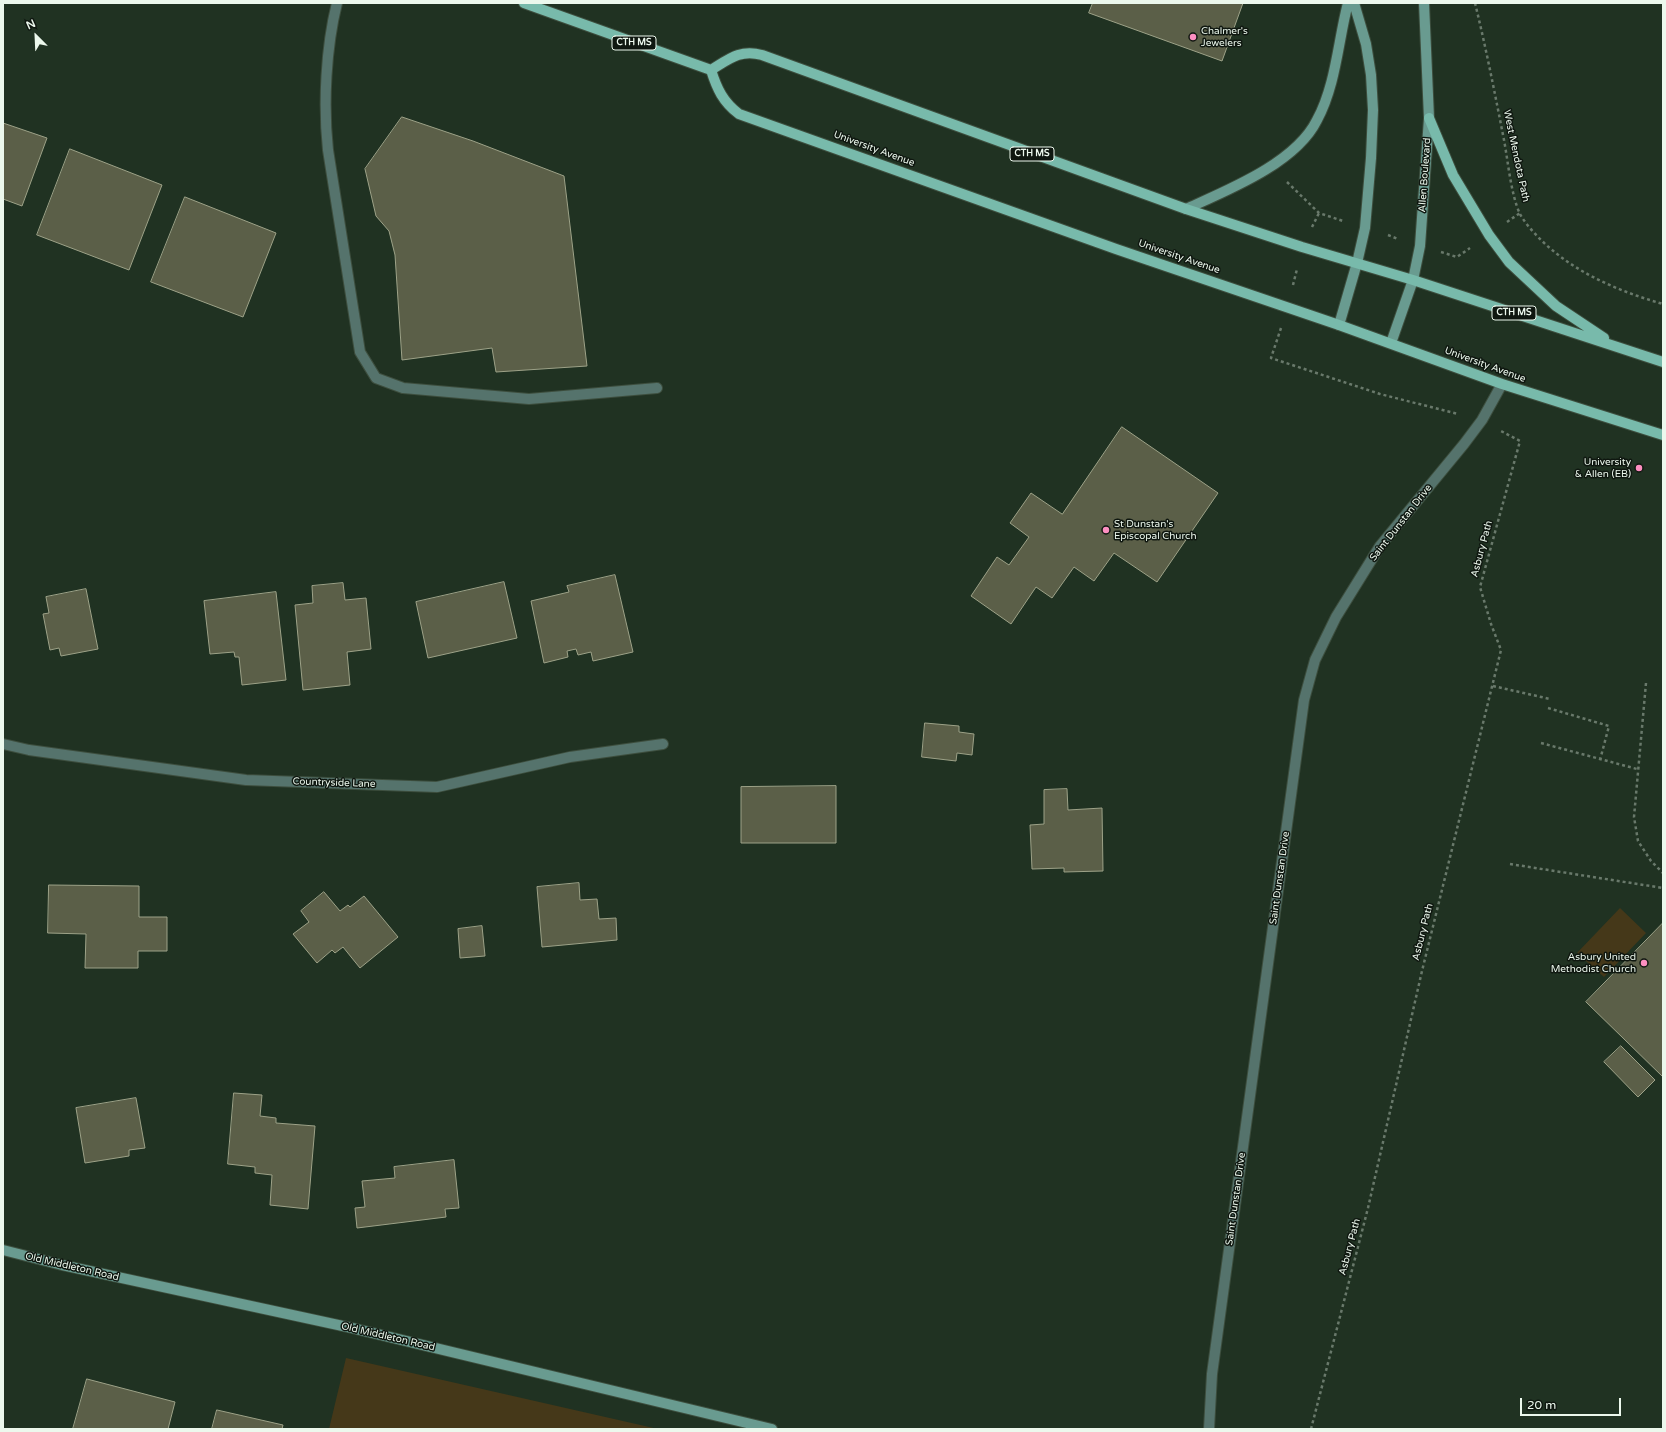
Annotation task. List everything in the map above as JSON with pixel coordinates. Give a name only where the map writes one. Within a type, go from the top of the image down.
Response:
[{"type":"main road","name":"CTH MS","points":[[524,3],[711,70],[730,59],[750,52],[1186,209],[1302,248],[1413,280],[1663,362]]},
{"type":"main road","points":[[1186,209],[1222,193],[1263,171],[1294,149],[1309,132],[1320,114],[1331,82],[1348,3]]},
{"type":"main road","points":[[1339,325],[1357,263],[1367,211],[1372,158],[1373,110],[1371,75],[1366,44],[1354,3]]},
{"type":"main road","name":"Allen Boulevard","points":[[1391,343],[1413,280],[1420,246],[1429,118],[1424,3]]},
{"type":"main road","name":"University Avenue","points":[[711,70],[722,98],[739,114],[1116,249],[1391,343],[1502,384],[1663,435]]},
{"type":"main road","points":[[1429,118],[1453,175],[1489,235],[1509,262],[1556,306],[1616,346]]},
{"type":"main road","name":"Old Middleton Road","points":[[3,1250],[62,1265],[352,1328],[772,1429]]},
{"type":"street","points":[[337,3],[332,25],[327,79],[325,121],[327,142],[333,190],[360,352],[376,378],[404,388],[529,400],[657,388]]},
{"type":"street","name":"Saint Dunstan Drive","points":[[1209,1429],[1212,1374],[1304,700],[1313,666],[1336,617],[1380,546],[1464,444],[1482,420],[1502,384]]},
{"type":"street","name":"Countryside Lane","points":[[3,744],[29,750],[246,780],[437,787],[570,757],[663,744]]},
{"type":"path","name":"West Mendota Path","points":[[1475,3],[1497,103],[1512,183],[1520,214],[1533,231],[1554,252],[1577,269],[1606,285],[1663,304]]},
{"type":"path","points":[[1286,181],[1319,213]]},
{"type":"path","points":[[1271,358],[1380,394],[1437,408]]},
{"type":"path","name":"Asbury Path","points":[[1311,1429],[1368,1208],[1422,971],[1501,650],[1480,587],[1520,441]]},
{"type":"path","points":[[1646,683],[1634,817],[1638,841],[1652,861],[1663,873]]},
{"type":"path","points":[[1493,686],[1550,699]]},
{"type":"path","points":[[1548,708],[1609,726],[1600,760]]},
{"type":"path","points":[[1541,744],[1638,769]]},
{"type":"path","points":[[1510,864],[1663,888]]},
{"type":"shaded area","points":[[1620,908],[1646,933],[1604,977],[1577,953]]},
{"type":"shaded area","points":[[346,1358],[658,1429],[329,1429]]},
{"type":"building","name":"Chalmer's Jewelers","points":[[1093,3],[1243,3],[1222,61],[1089,13]]},
{"type":"building","points":[[402,117],[473,141],[564,176],[587,366],[496,372],[492,348],[402,360],[395,255],[389,231],[376,216],[365,169]]},
{"type":"building","points":[[3,123],[47,138],[22,206],[3,199]]},
{"type":"building","points":[[70,149],[162,185],[129,270],[37,235]]},
{"type":"building","points":[[185,197],[276,233],[243,317],[151,282]]},
{"type":"building","name":"St Dunstan's Episcopal Church","points":[[1122,427],[1218,493],[1157,582],[1114,553],[1094,581],[1074,567],[1052,598],[1036,587],[1011,624],[971,596],[997,557],[1009,565],[1029,537],[1010,523],[1031,493],[1062,514]]},
{"type":"building","points":[[615,575],[633,652],[593,661],[591,652],[578,655],[576,649],[567,651],[568,657],[544,663],[531,601],[569,592],[567,586]]},
{"type":"building","points":[[504,582],[517,638],[428,658],[416,602]]},
{"type":"building","points":[[343,583],[345,600],[366,598],[371,649],[347,652],[350,685],[303,690],[295,605],[313,603],[312,586]]},
{"type":"building","points":[[86,589],[98,649],[61,656],[59,648],[50,650],[43,614],[49,613],[46,597]]},
{"type":"building","points":[[276,592],[286,680],[242,685],[239,657],[235,657],[234,652],[210,654],[204,601]]},
{"type":"building","points":[[925,723],[959,726],[959,732],[974,734],[972,755],[957,753],[956,761],[922,757]]},
{"type":"building","points":[[836,786],[836,843],[741,843],[741,787]]},
{"type":"building","points":[[1067,789],[1068,810],[1102,808],[1103,871],[1064,872],[1064,868],[1032,869],[1030,825],[1044,824],[1044,790]]},
{"type":"building","points":[[579,883],[580,900],[597,899],[599,919],[616,918],[617,940],[542,947],[537,887]]},
{"type":"building","points":[[49,885],[139,886],[139,917],[167,917],[167,951],[138,951],[138,968],[85,968],[86,934],[48,933]]},
{"type":"building","points":[[324,892],[340,911],[348,905],[350,907],[364,896],[398,937],[360,968],[343,947],[335,953],[332,950],[317,963],[293,934],[309,922],[301,911]]},
{"type":"building","name":"Asbury United Methodist Church","points":[[1663,923],[1663,1077],[1586,1002]]},
{"type":"building","points":[[482,926],[485,956],[460,958],[458,929]]},
{"type":"building","points":[[1621,1046],[1655,1080],[1638,1097],[1604,1062]]},
{"type":"building","points":[[234,1093],[262,1095],[260,1116],[276,1118],[276,1123],[315,1126],[308,1209],[270,1205],[272,1175],[255,1173],[255,1167],[228,1164]]},
{"type":"building","points":[[136,1098],[145,1148],[129,1150],[129,1156],[85,1163],[76,1108]]},
{"type":"building","points":[[454,1160],[459,1208],[445,1209],[446,1217],[357,1228],[355,1208],[365,1207],[362,1181],[395,1178],[394,1167]]},
{"type":"building","points":[[87,1379],[175,1402],[168,1429],[73,1429]]},
{"type":"building","points":[[217,1410],[283,1425],[282,1429],[212,1429]]},
{"type":"place","name":"Chalmer's Jewelers","points":[[1193,37]]},
{"type":"place","name":"University & Allen (EB)","points":[[1639,468]]},
{"type":"place","name":"St Dunstan's Episcopal Church","points":[[1106,530]]},
{"type":"place","name":"Asbury United Methodist Church","points":[[1644,963]]}]
